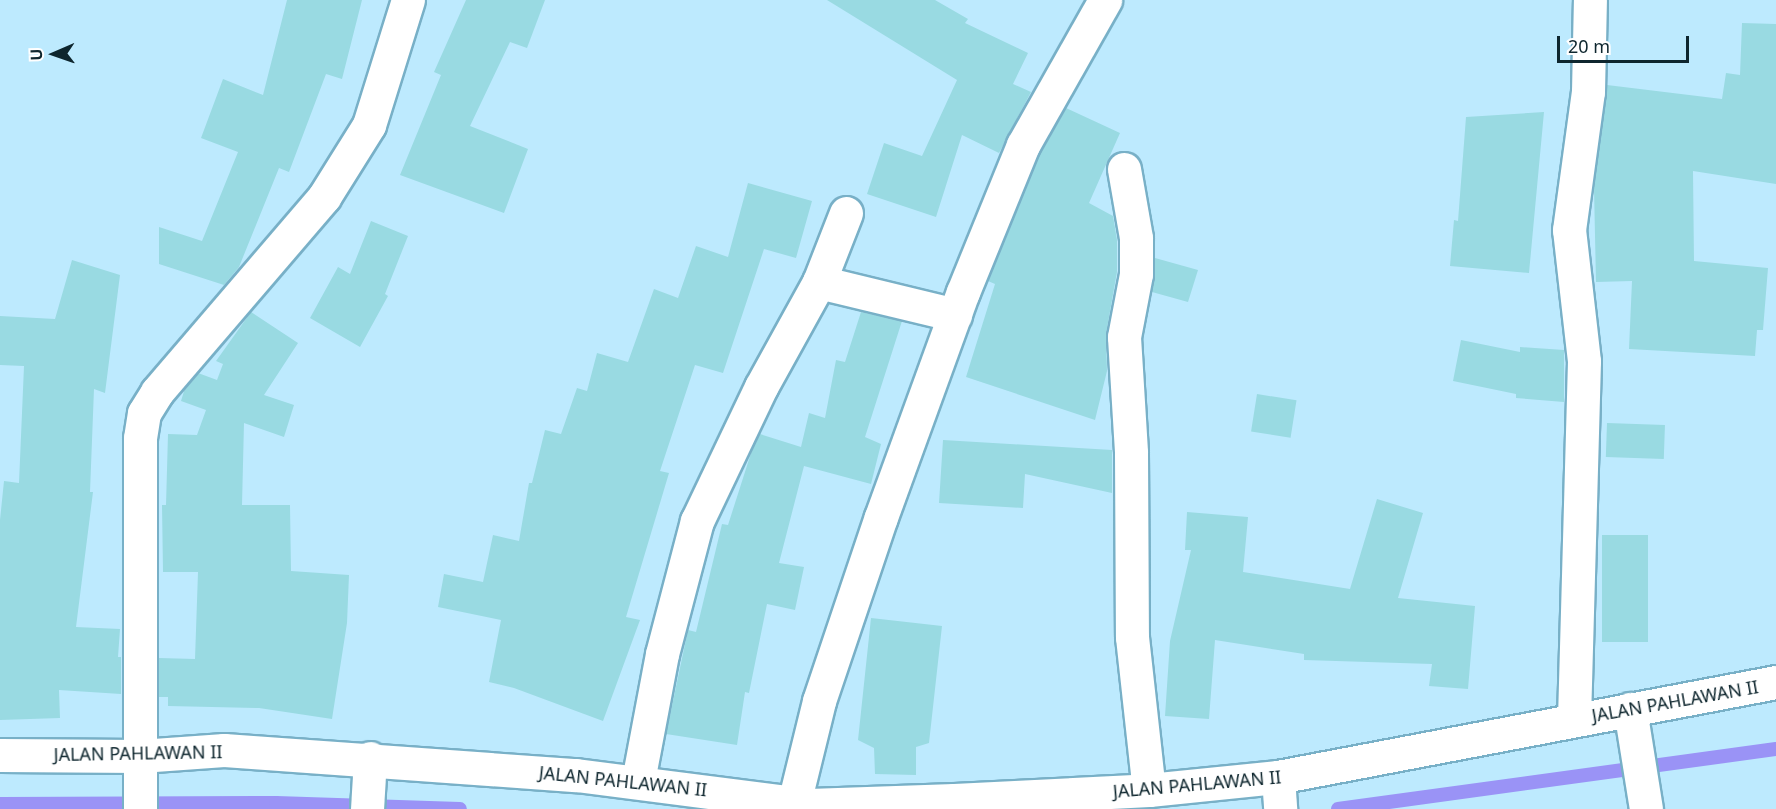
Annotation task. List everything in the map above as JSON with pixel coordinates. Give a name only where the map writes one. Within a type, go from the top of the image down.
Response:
[{"type":"street","points":[[140,809],[140,438],[144,413],[157,392],[324,197],[369,125],[408,0]]},
{"type":"street","points":[[804,805],[819,701],[881,517],[955,315],[1023,145],[1105,0]]},
{"type":"street","points":[[1574,719],[1584,361],[1569,230],[1588,92],[1590,0]]},
{"type":"street","points":[[1124,169],[1136,238],[1137,274],[1124,337],[1131,453],[1132,637],[1149,790]]},
{"type":"street","points":[[638,781],[662,654],[697,521],[761,387],[819,282],[846,213]]},
{"type":"street","points":[[819,282],[955,315]]},
{"type":"street","name":"JALAN PAHLAWAN II","points":[[0,755],[141,766],[224,750],[369,783],[638,781],[804,805],[1149,790],[1279,789],[1574,719],[1776,682]]},
{"type":"street","points":[[1630,709],[1646,809]]},
{"type":"building","points":[[287,0],[362,0],[342,79],[326,74],[289,172],[279,168],[239,267],[224,285],[159,264],[159,227],[202,241],[238,152],[201,138],[223,79],[263,95]]},
{"type":"building","points":[[466,0],[545,0],[527,48],[510,42],[470,126],[528,149],[504,213],[400,175],[441,75],[434,72]]},
{"type":"building","points":[[827,0],[935,0],[968,19],[965,23],[1028,53],[1013,84],[1031,92],[999,153],[962,135],[936,217],[867,194],[884,143],[922,156],[957,80]]},
{"type":"building","points":[[1742,23],[1776,24],[1776,184],[1693,171],[1694,261],[1768,268],[1763,330],[1757,330],[1755,356],[1629,349],[1632,281],[1596,282],[1594,188],[1607,85],[1722,99],[1726,73],[1740,75]]},
{"type":"building","points":[[1066,108],[1120,133],[1089,203],[1113,216],[1117,240],[1117,272],[1106,334],[1107,371],[1095,420],[966,377],[995,284],[988,281],[1040,153]]},
{"type":"building","points":[[1544,112],[1529,273],[1450,266],[1454,220],[1458,221],[1466,117]]},
{"type":"building","points":[[748,183],[812,201],[796,258],[764,249],[723,373],[695,365],[660,471],[669,473],[626,617],[640,620],[603,721],[514,688],[489,682],[501,620],[438,607],[444,574],[483,582],[493,535],[519,541],[529,483],[532,483],[545,430],[561,434],[577,388],[587,391],[597,353],[628,362],[654,289],[678,298],[696,246],[728,257]]},
{"type":"building","points":[[371,221],[408,236],[385,294],[388,296],[360,347],[310,318],[338,267],[350,274]]},
{"type":"building","points":[[1155,258],[1198,270],[1188,302],[1152,292]]},
{"type":"building","points":[[72,260],[120,275],[105,393],[94,389],[90,492],[93,492],[76,627],[120,629],[118,657],[121,657],[121,694],[59,690],[60,718],[0,720],[0,520],[4,481],[19,483],[24,366],[0,365],[0,316],[55,319]]},
{"type":"building","points":[[251,312],[298,343],[264,395],[294,405],[284,437],[244,423],[242,505],[290,505],[291,571],[349,575],[347,623],[332,719],[259,708],[168,706],[168,697],[159,697],[159,658],[195,659],[198,572],[163,572],[162,505],[166,505],[168,434],[197,435],[206,410],[181,401],[185,388],[198,373],[217,380],[223,364],[216,361]]},
{"type":"building","points":[[861,312],[902,321],[865,437],[881,444],[871,484],[804,466],[779,563],[804,567],[795,610],[767,604],[749,693],[745,692],[737,745],[666,734],[688,630],[696,632],[722,524],[728,525],[752,450],[760,434],[801,447],[809,413],[825,418],[836,360],[845,362]]},
{"type":"building","points":[[1461,340],[1520,352],[1520,347],[1564,350],[1564,402],[1516,398],[1516,394],[1453,381]]},
{"type":"building","points":[[1257,394],[1297,400],[1291,438],[1251,432]]},
{"type":"building","points":[[1607,423],[1665,425],[1664,459],[1606,457]]},
{"type":"building","points":[[943,440],[1112,450],[1112,493],[1025,474],[1023,508],[939,503]]},
{"type":"building","points":[[1377,499],[1423,513],[1398,598],[1475,606],[1468,689],[1429,686],[1432,664],[1304,660],[1304,654],[1215,640],[1209,719],[1165,716],[1170,641],[1191,550],[1185,550],[1187,512],[1248,517],[1243,572],[1350,589]]},
{"type":"building","points":[[1602,535],[1648,535],[1648,642],[1602,642]]},
{"type":"building","points":[[871,618],[942,626],[929,743],[916,747],[916,775],[875,774],[874,748],[858,740]]},
{"type":"waterway","points":[[1338,809],[1776,749]]},
{"type":"waterway","points":[[0,804],[276,803],[460,809]]}]
